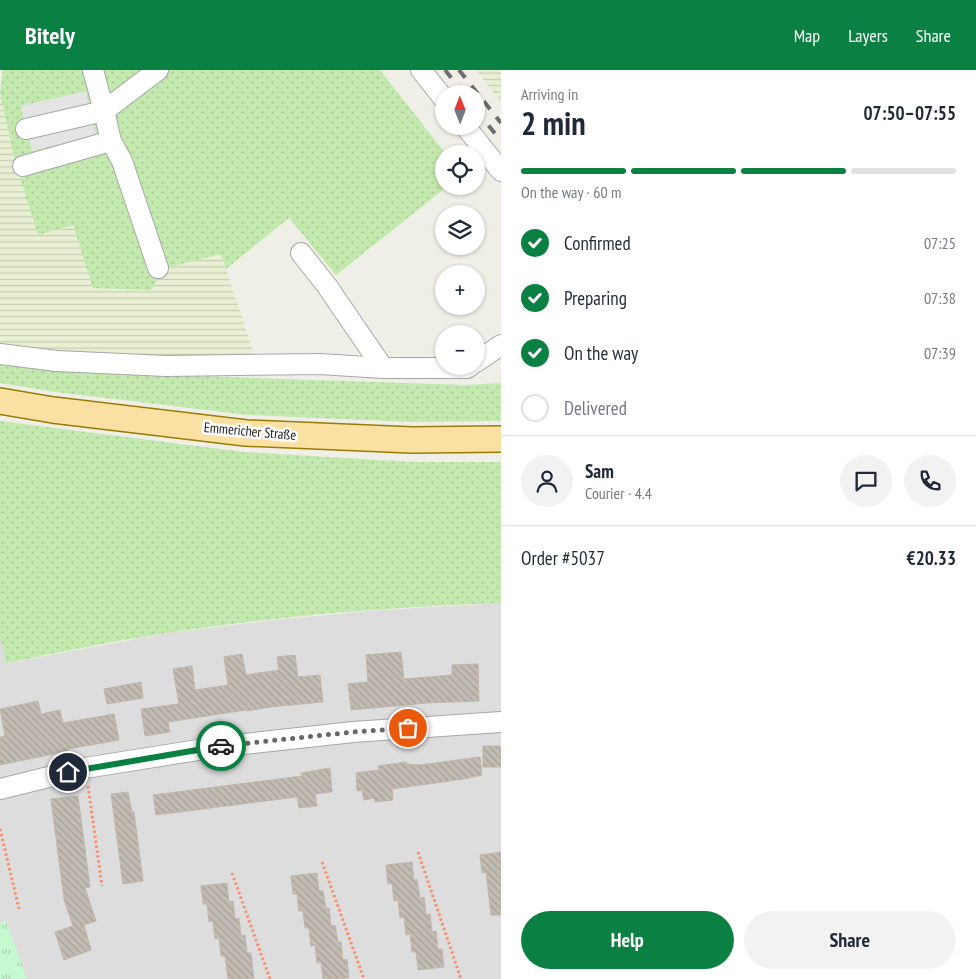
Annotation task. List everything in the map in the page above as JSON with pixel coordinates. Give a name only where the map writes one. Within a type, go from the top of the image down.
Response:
[{"type":"main road","name":"Emmericher Straße","points":[[0,402],[246,433],[412,440],[501,439]]},
{"type":"street","points":[[93,70],[110,141],[122,161],[158,268]]},
{"type":"street","points":[[26,129],[104,111],[158,70]]},
{"type":"street","points":[[421,70],[435,88]]},
{"type":"street","points":[[472,135],[501,171]]},
{"type":"street","points":[[23,166],[110,141]]},
{"type":"street","points":[[300,253],[327,286],[383,368]]},
{"type":"street","points":[[485,356],[501,346]]},
{"type":"street","points":[[0,354],[57,361],[166,366],[293,364],[435,368]]},
{"type":"street","points":[[0,789],[85,768],[216,747],[353,732],[501,722]]},
{"type":"path","points":[[85,768],[102,886]]},
{"type":"path","points":[[0,829],[18,909]]},
{"type":"path","points":[[418,852],[461,979]]},
{"type":"path","points":[[322,862],[364,979]]},
{"type":"path","points":[[232,873],[270,979]]},
{"type":"shaded area","points":[[86,91],[90,110],[25,125],[21,106]]},
{"type":"shaded area","points":[[92,119],[96,135],[32,151],[28,134]]},
{"type":"shaded area","points":[[501,603],[501,979],[0,979],[0,638],[8,663],[168,633],[273,620],[380,610]]},
{"type":"green space","points":[[3,70],[380,70],[439,145],[435,145],[435,195],[437,195],[336,275],[289,218],[226,269],[221,254],[165,268],[151,290],[93,288],[73,225],[38,235],[15,162],[0,92]]},
{"type":"green space","points":[[476,70],[501,70],[501,102]]},
{"type":"green space","points":[[0,92],[15,162],[72,225],[165,268],[221,254],[254,354],[175,358],[0,347]]},
{"type":"green space","points":[[0,361],[167,375],[465,385],[501,383],[501,421],[412,422],[248,415],[56,392],[0,383]]},
{"type":"green space","points":[[0,421],[244,452],[412,462],[501,462],[501,603],[376,610],[292,617],[209,627],[88,647],[7,663],[0,638]]},
{"type":"green space","points":[[6,921],[27,979],[0,979],[0,923]]},
{"type":"building","points":[[401,652],[404,679],[452,675],[452,665],[478,664],[479,701],[427,703],[351,710],[348,684],[368,682],[366,655]]},
{"type":"building","points":[[242,654],[246,675],[279,670],[277,657],[295,655],[298,677],[320,675],[323,702],[246,710],[168,722],[170,732],[145,736],[141,709],[179,704],[173,669],[192,666],[195,690],[228,685],[224,657]]},
{"type":"building","points":[[141,682],[143,698],[107,704],[104,689]]},
{"type":"building","points":[[38,701],[41,714],[60,710],[63,723],[114,714],[119,740],[68,749],[68,751],[0,765],[0,737],[5,736],[0,709]]},
{"type":"building","points":[[483,746],[501,746],[501,767],[483,767]]},
{"type":"building","points":[[480,757],[482,775],[392,789],[393,800],[375,802],[374,798],[364,800],[362,790],[357,791],[356,773],[379,770],[378,766],[406,762],[407,764],[420,765]]},
{"type":"building","points":[[330,768],[332,792],[315,794],[317,806],[299,808],[297,797],[156,815],[153,795],[302,776],[301,773]]},
{"type":"building","points":[[128,792],[132,812],[134,812],[143,881],[123,884],[111,794]]},
{"type":"building","points":[[78,796],[90,887],[85,888],[96,921],[84,925],[91,950],[64,960],[55,932],[73,926],[64,899],[51,799]]},
{"type":"building","points":[[501,852],[501,915],[491,915],[486,872],[482,873],[480,855]]},
{"type":"building","points":[[412,862],[414,880],[417,880],[420,898],[424,897],[426,915],[430,914],[432,932],[436,931],[438,949],[442,949],[444,967],[418,970],[416,952],[412,952],[410,934],[406,935],[404,917],[400,918],[398,900],[394,901],[392,883],[388,884],[386,865]]},
{"type":"building","points":[[317,873],[319,891],[323,891],[326,908],[329,908],[331,926],[335,925],[338,942],[341,942],[343,960],[347,959],[349,978],[323,979],[321,962],[317,963],[315,945],[311,946],[309,928],[305,928],[303,911],[299,911],[297,894],[293,894],[291,876]]},
{"type":"building","points":[[227,883],[229,902],[233,901],[235,919],[239,918],[241,936],[245,935],[247,953],[251,953],[254,979],[228,979],[225,956],[221,956],[219,938],[215,939],[213,921],[209,922],[207,904],[203,904],[201,886]]},
{"type":"railway","points":[[445,70],[457,85]]},
{"type":"railway","points":[[459,70],[501,123]]},
{"type":"railway","points":[[485,121],[501,141]]},
{"type":"way so far","points":[[221,746],[408,728]]},
{"type":"route","points":[[68,772],[221,746]]}]
